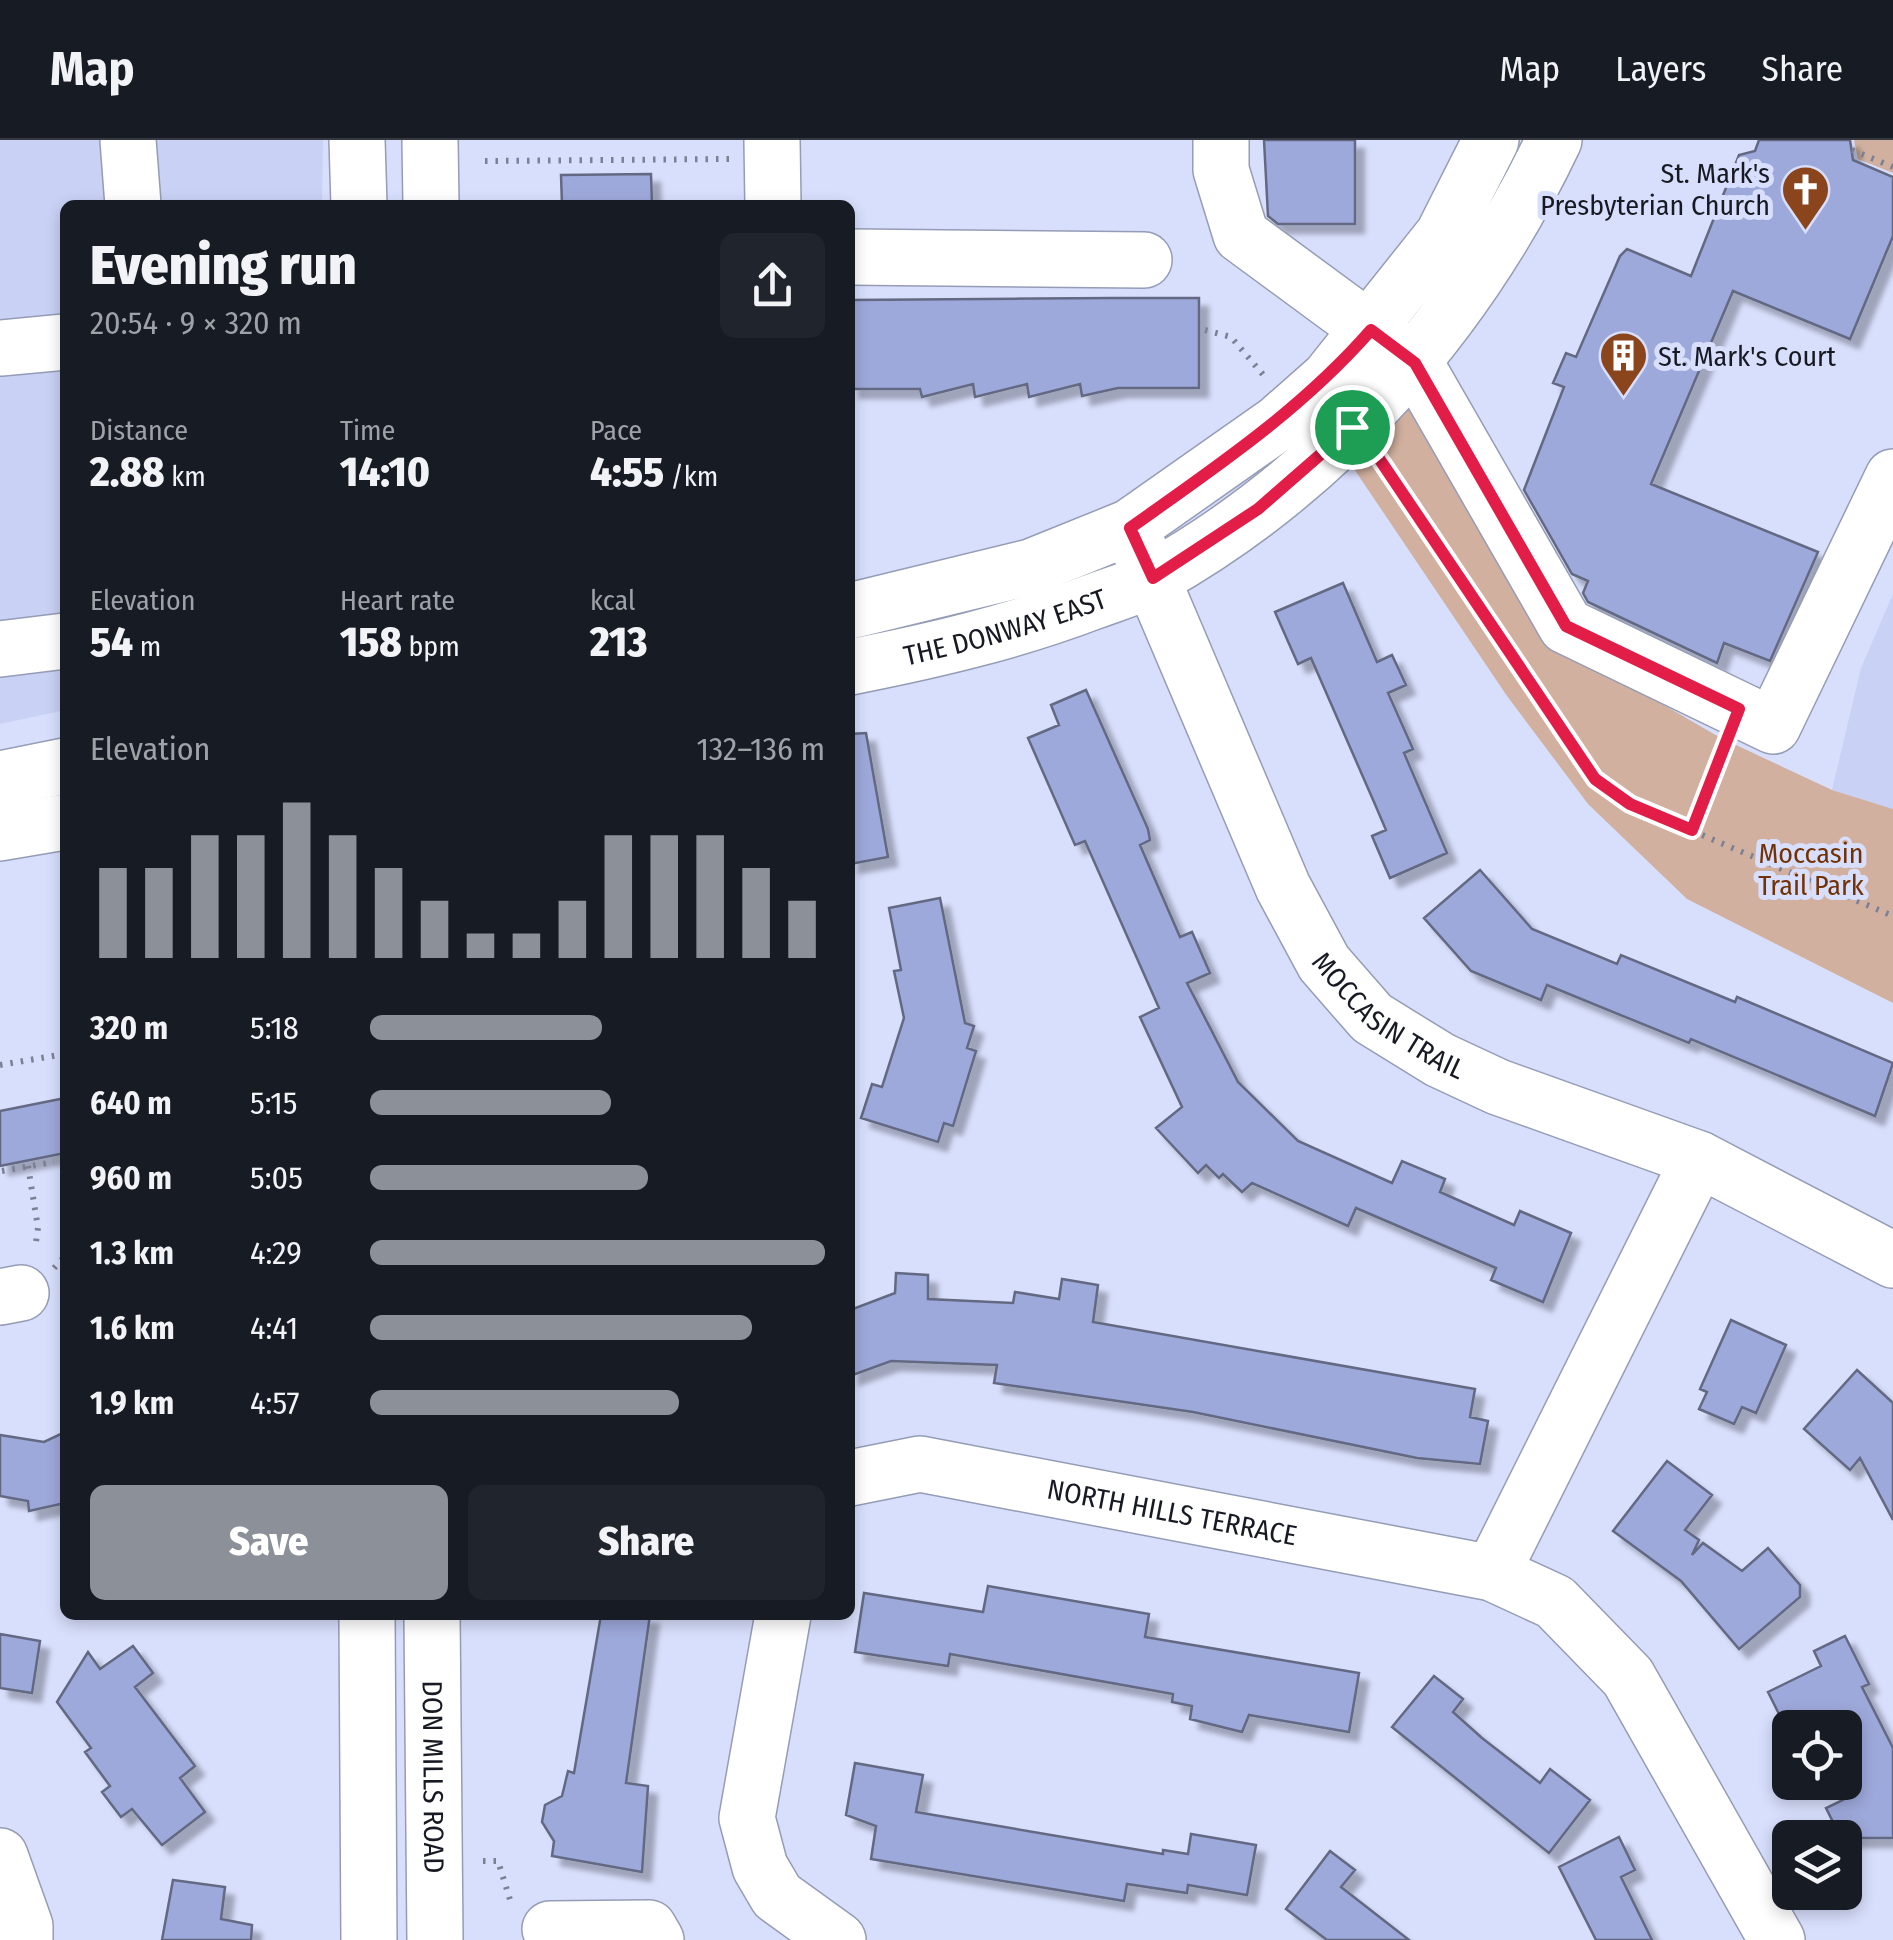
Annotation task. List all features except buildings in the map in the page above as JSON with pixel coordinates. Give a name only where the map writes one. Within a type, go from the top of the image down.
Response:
[{"type":"street","points":[[128,140],[134,200]]},
{"type":"street","points":[[357,140],[359,200]]},
{"type":"street","points":[[430,140],[431,200]]},
{"type":"street","points":[[1221,140],[1221,170],[1241,235],[1415,363],[1566,626],[1773,726],[1893,478]]},
{"type":"street","name":"THE DONWAY EAST","points":[[855,610],[1031,567],[1130,528],[1278,422],[1329,378],[1444,235],[1491,140]]},
{"type":"street","name":"THE DONWAY EAST","points":[[855,666],[933,651],[1046,619],[1153,578],[1258,509],[1352,427],[1415,363],[1520,211],[1554,140]]},
{"type":"street","points":[[855,256],[1144,260]]},
{"type":"street","points":[[0,348],[60,342]]},
{"type":"street","name":"MOCCASIN TRAIL","points":[[1130,528],[1283,887],[1324,962],[1372,1018],[1440,1060],[1498,1086],[1699,1159],[1893,1260]]},
{"type":"street","points":[[0,649],[60,642]]},
{"type":"street","points":[[0,779],[60,767]]},
{"type":"street","points":[[0,833],[60,823]]},
{"type":"street","points":[[1492,1573],[1699,1159]]},
{"type":"street","name":"NORTH HILLS TERRACE","points":[[855,1477],[920,1464],[1492,1573],[1555,1602],[1628,1677],[1777,1940]]},
{"type":"street","points":[[367,1620],[370,1940]]},
{"type":"street","name":"DON MILLS ROAD","points":[[432,1620],[434,1940]]},
{"type":"street","points":[[782,1620],[747,1818],[760,1868],[806,1934]]},
{"type":"street","points":[[0,1856],[25,1926],[24,1940]]},
{"type":"street","points":[[532,1919],[649,1928],[656,1940]]},
{"type":"path","points":[[1852,150],[1893,167]]},
{"type":"path","points":[[485,161],[772,168]]},
{"type":"path","points":[[1205,330],[1231,337],[1268,380]]},
{"type":"path","points":[[1352,427],[1372,448],[1595,779],[1630,804],[1893,916]]},
{"type":"path","points":[[1692,830],[1739,709]]},
{"type":"path","points":[[0,1066],[60,1055]]},
{"type":"path","points":[[2,1171],[54,1162]]},
{"type":"path","points":[[11,1295],[38,1228],[28,1166]]},
{"type":"path","points":[[484,1861],[498,1861],[532,1919]]},
{"type":"shaded area","points":[[0,140],[323,140],[322,200],[60,200],[60,711],[0,724]]},
{"type":"shaded area","points":[[1893,594],[1893,809],[1832,790],[1861,668]]},
{"type":"green space","points":[[1854,140],[1893,140],[1893,173],[1858,159]]},
{"type":"green space","name":"Moccasin Trail Park","points":[[1405,401],[1562,646],[1719,737],[1832,790],[1893,809],[1893,1003],[1687,899],[1588,804],[1507,696],[1348,460]]},
{"type":"place","name":"St. Mark's Presbyterian Church","points":[[1805,232]]},
{"type":"place","name":"St. Mark's Court","points":[[1623,398]]},
{"type":"route","points":[[1371,330],[1415,363],[1566,626],[1739,709],[1692,830],[1630,804],[1595,779],[1372,448],[1352,427],[1258,509],[1153,578],[1130,528],[1278,422],[1329,378],[1371,330]]}]
